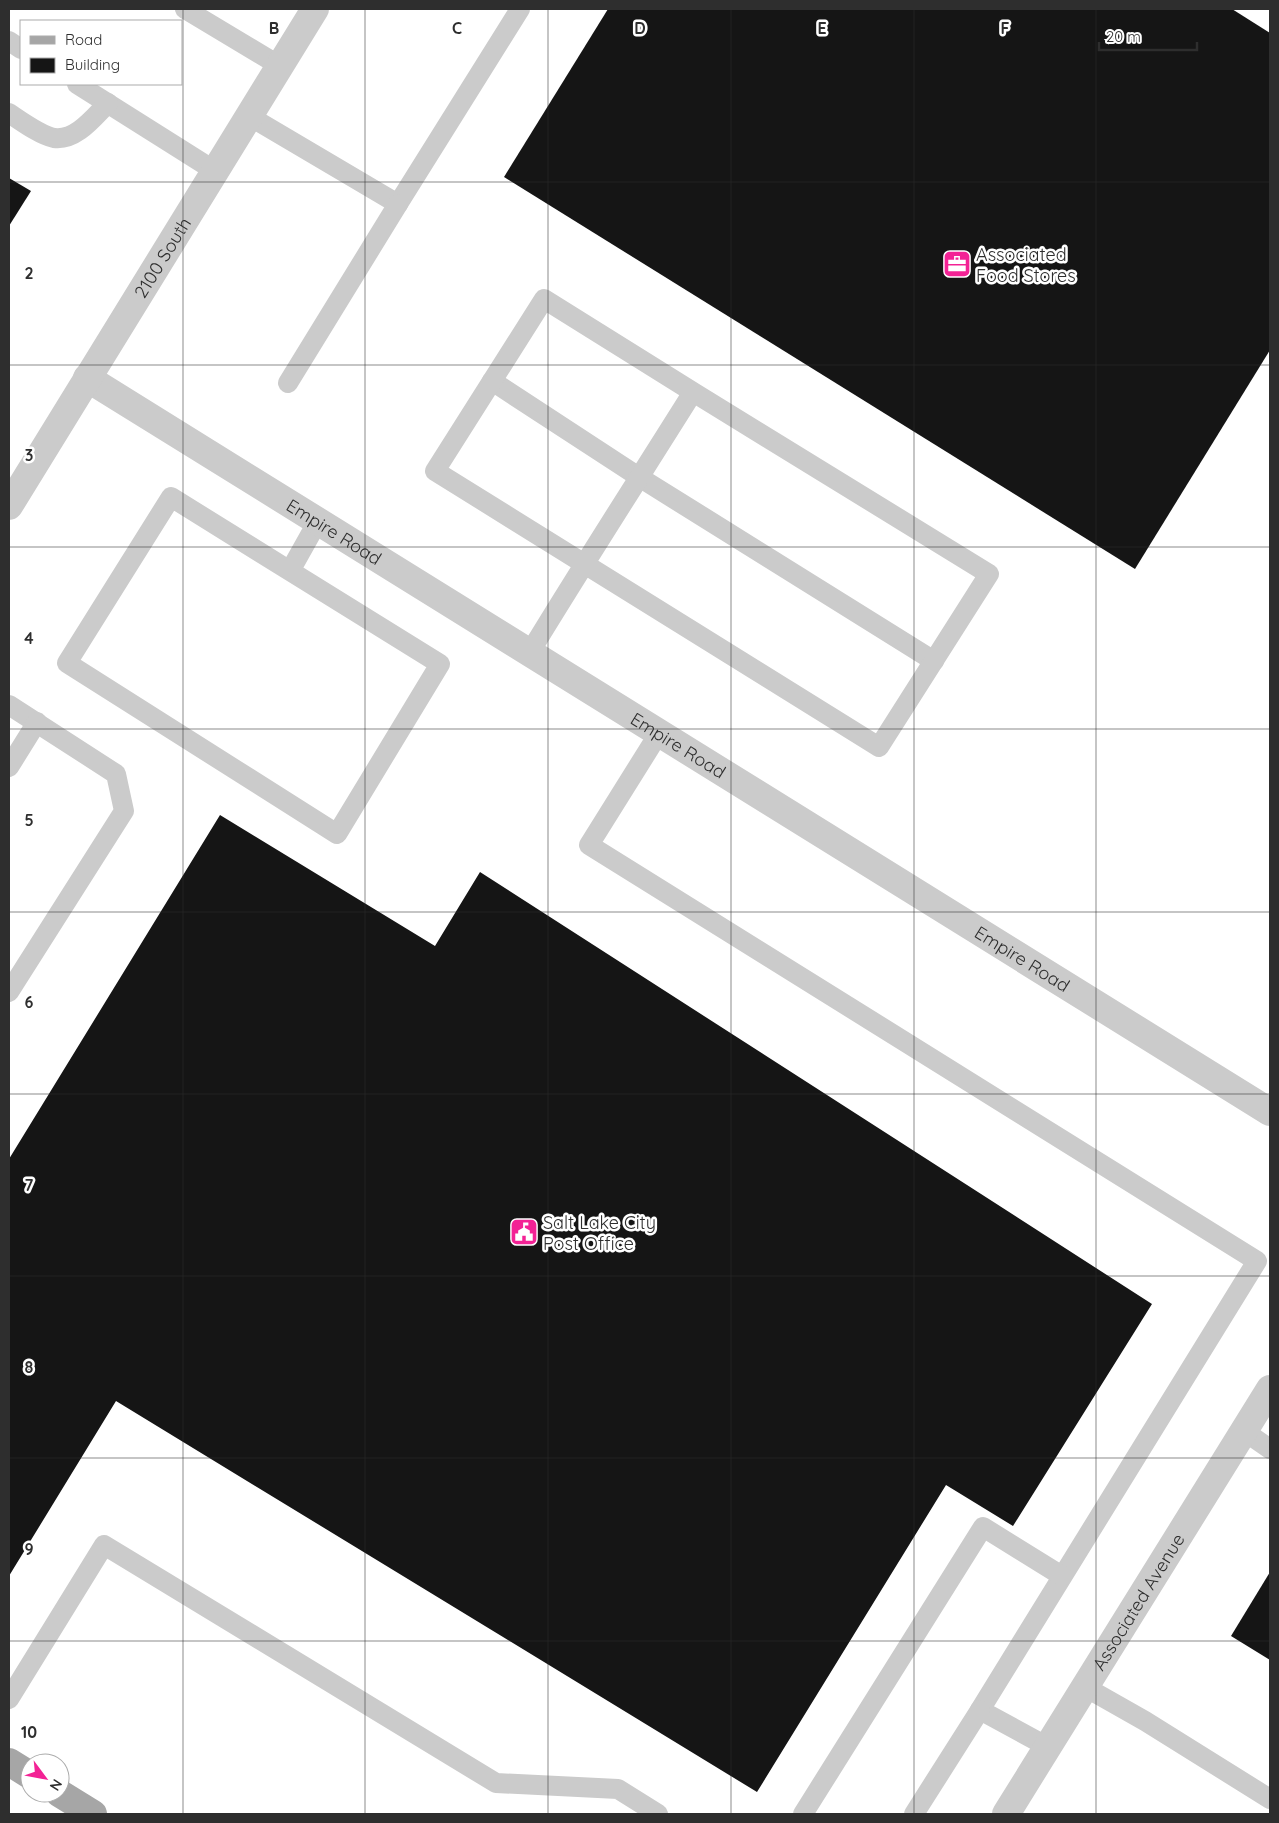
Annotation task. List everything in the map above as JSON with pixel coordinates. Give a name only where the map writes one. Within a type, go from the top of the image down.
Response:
[{"type":"main road","points":[[9,1762],[20,1769]]},
{"type":"main road","points":[[70,1800],[93,1814]]},
{"type":"street","name":"2100 South","points":[[9,506],[315,9]]},
{"type":"street","name":"Empire Road","points":[[87,378],[1270,1112]]},
{"type":"street","name":"Associated Avenue","points":[[1006,1814],[1270,1389]]},
{"type":"lane","points":[[185,9],[280,66]]},
{"type":"lane","points":[[288,383],[520,9]]},
{"type":"lane","points":[[9,41],[20,48]]},
{"type":"lane","points":[[79,85],[215,171]]},
{"type":"lane","points":[[9,113],[54,138],[73,135],[92,120],[108,103]]},
{"type":"lane","points":[[249,116],[398,204]]},
{"type":"lane","points":[[544,299],[693,392],[989,574],[878,747],[435,471],[544,299]]},
{"type":"lane","points":[[492,381],[640,477],[934,661]]},
{"type":"lane","points":[[530,652],[693,392]]},
{"type":"lane","points":[[171,497],[290,571],[440,664],[337,834],[67,663],[171,497]]},
{"type":"lane","points":[[290,571],[318,521]]},
{"type":"lane","points":[[9,705],[116,774],[124,811],[9,992]]},
{"type":"lane","points":[[9,767],[37,722]]},
{"type":"lane","points":[[659,732],[589,845],[1264,1265],[1062,1576],[914,1814]]},
{"type":"lane","points":[[1244,1432],[1270,1449]]},
{"type":"lane","points":[[803,1814],[983,1527],[1062,1576]]},
{"type":"lane","points":[[9,1699],[104,1545],[496,1783],[618,1789],[658,1814]]},
{"type":"lane","points":[[1085,1687],[1145,1721],[1270,1799]]},
{"type":"lane","points":[[980,1710],[1048,1747]]},
{"type":"building","name":"Associated Food Stores","points":[[608,9],[1232,9],[1270,33],[1270,350],[1135,569],[504,177]]},
{"type":"building","points":[[9,178],[31,191],[9,226]]},
{"type":"building","name":"Salt Lake City Post Office","points":[[220,815],[435,946],[480,872],[1152,1304],[1013,1526],[946,1485],[757,1792],[116,1401],[9,1576],[9,1159]]},
{"type":"building","points":[[1270,1572],[1270,1660],[1231,1636]]},
{"type":"place","name":"Associated Food Stores","points":[[957,264]]},
{"type":"place","name":"Salt Lake City Post Office","points":[[524,1232]]}]
